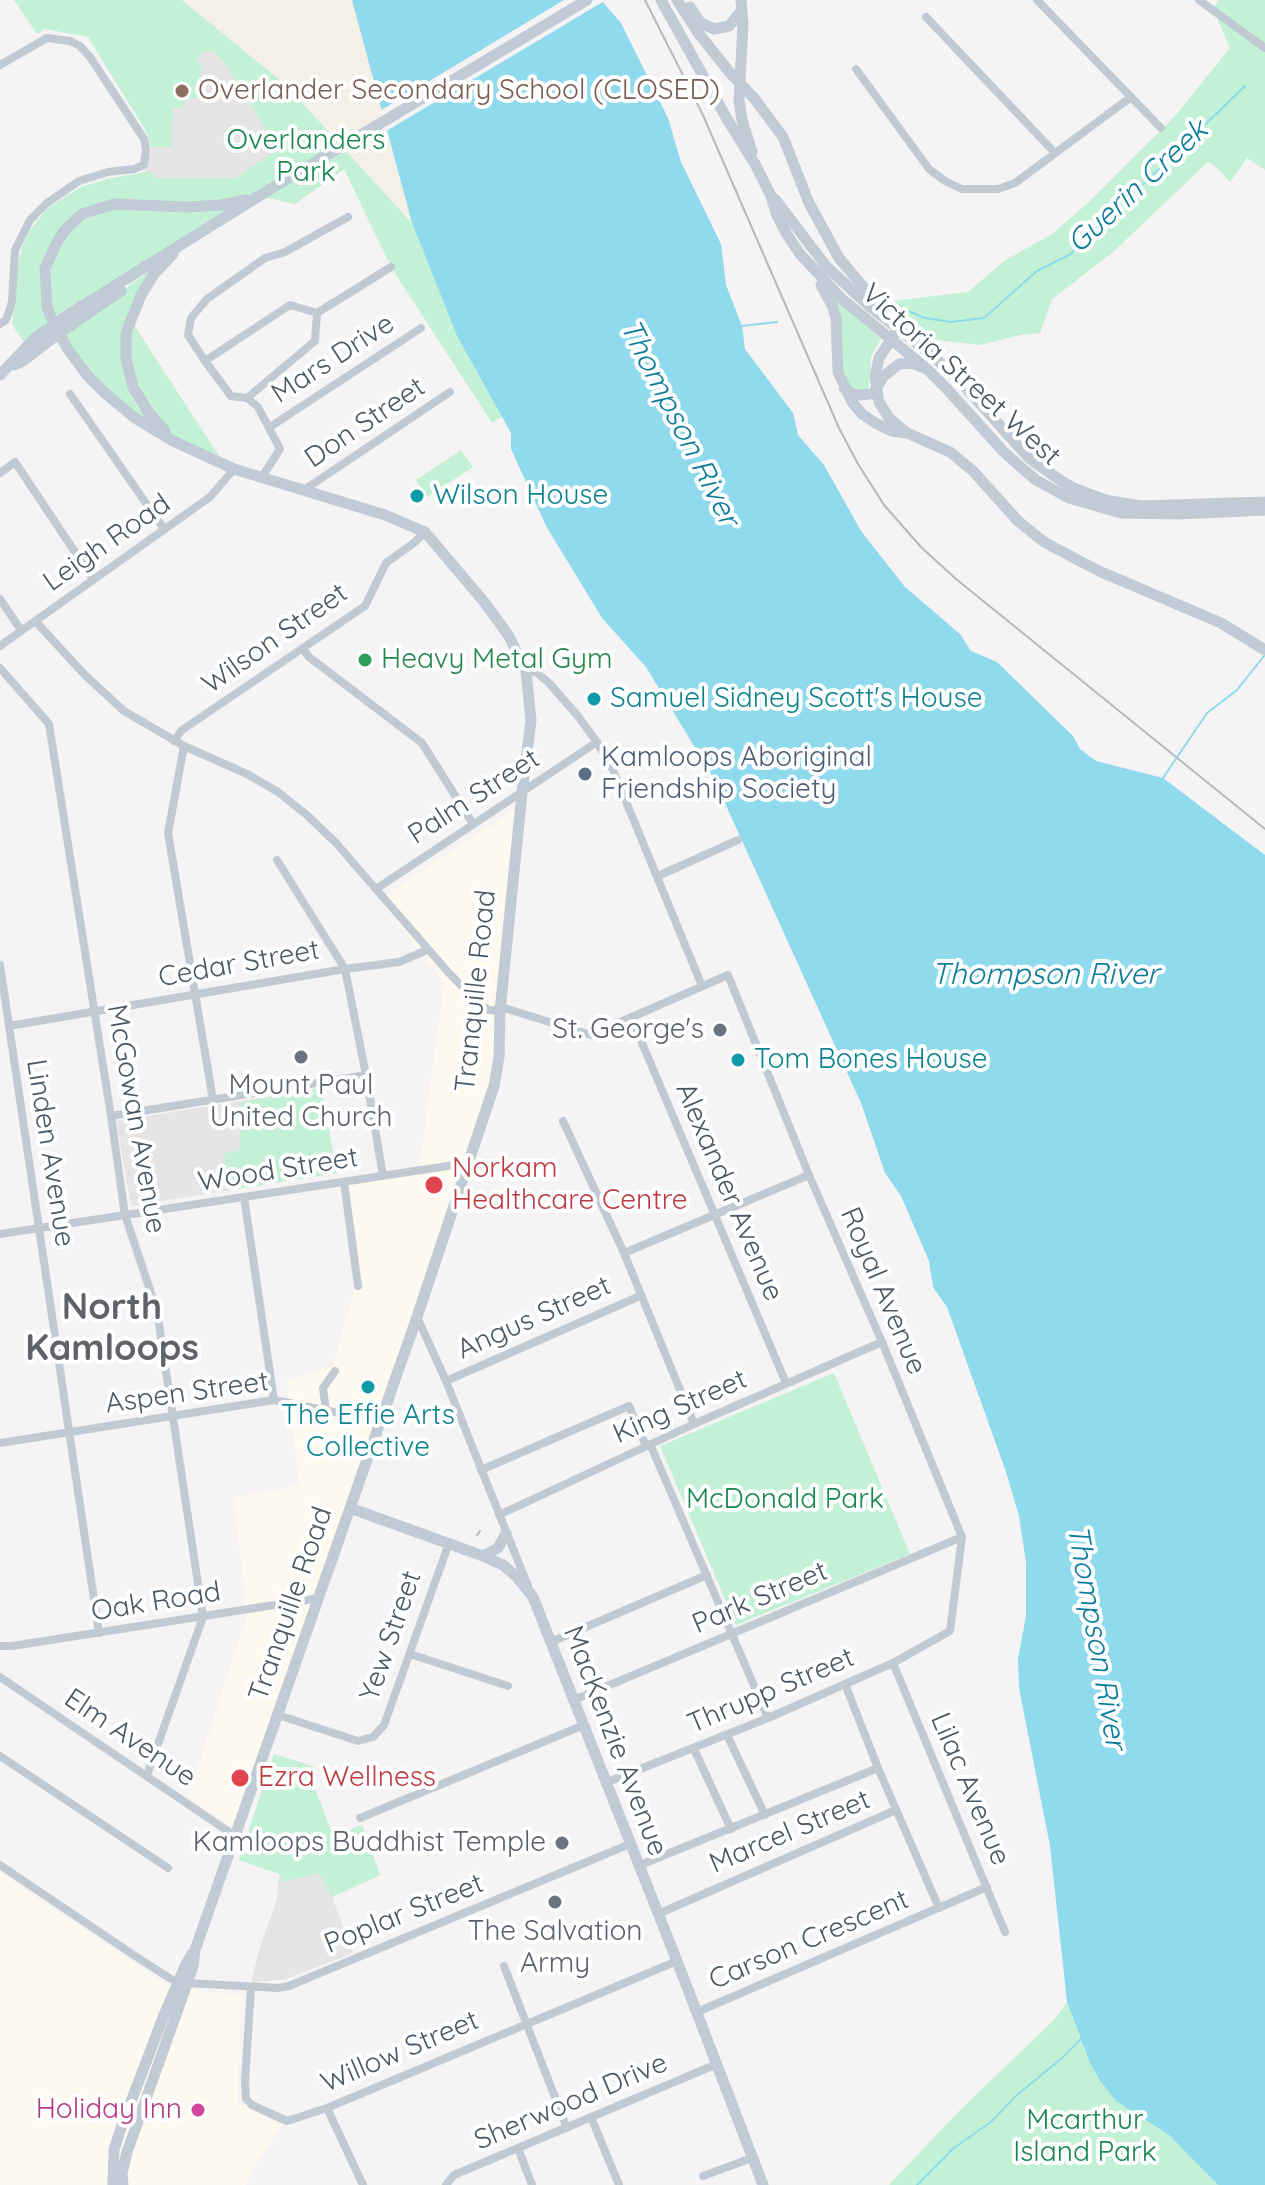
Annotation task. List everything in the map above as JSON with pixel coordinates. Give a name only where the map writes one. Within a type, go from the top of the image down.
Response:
[{"type":"main road","points":[[3,372],[125,288],[187,240],[587,0]]},
{"type":"main road","name":"Victoria Street West","points":[[661,0],[755,164],[786,233],[813,270],[843,300],[926,368],[1036,480],[1069,498],[1104,509],[1139,515],[1265,510]]},
{"type":"main road","points":[[677,0],[699,34],[783,137],[809,203],[839,258],[899,328],[876,367],[876,391],[889,418],[907,433],[950,452],[962,461],[1018,521],[1044,542],[1099,571],[1221,623],[1265,650]]},
{"type":"main road","points":[[685,0],[701,23],[714,29],[729,26],[742,5]]},
{"type":"main road","name":"Victoria Street West","points":[[742,5],[739,100],[755,164]]},
{"type":"main road","name":"Victoria Street West","points":[[771,196],[826,266],[869,306],[957,378],[1030,459],[1073,488],[1105,500],[1141,506],[1265,502]]},
{"type":"main road","name":"Tranquille Road","points":[[123,2185],[122,2173],[127,2152],[183,1982],[417,1317],[494,1086],[531,720],[526,672],[509,636],[425,532],[385,515],[234,469],[173,441],[135,418],[106,394],[67,348],[47,306],[45,269],[64,231],[82,214],[114,204],[187,207],[221,205],[256,198]]},
{"type":"main road","points":[[173,441],[149,413],[133,387],[126,359],[126,333],[141,295],[154,274],[187,240]]},
{"type":"main road","points":[[813,270],[836,318],[837,361],[844,388],[852,402],[869,419],[892,431],[907,433]]},
{"type":"main road","points":[[844,388],[861,395],[876,391],[884,376],[899,364],[911,363],[926,368]]},
{"type":"main road","name":"Yew Street","points":[[350,1508],[503,1565],[533,1597]]},
{"type":"main road","points":[[483,1556],[498,1548],[506,1533]]},
{"type":"main road","name":"MacKenzie Avenue","points":[[533,1597],[763,2185]]},
{"type":"main road","name":"Tranquille Road","points":[[113,2185],[114,2150],[121,2128],[183,1982]]},
{"type":"street","points":[[1037,0],[1047,4],[1161,128]]},
{"type":"street","points":[[1199,0],[1265,48]]},
{"type":"street","points":[[926,17],[1055,153]]},
{"type":"street","points":[[0,65],[47,38],[70,41],[80,46],[144,139],[146,149],[144,165],[79,181],[47,203],[30,220],[15,250],[12,302],[6,320],[0,324]]},
{"type":"street","points":[[856,69],[929,169],[962,189],[998,189],[1015,183],[1131,97]]},
{"type":"street","points":[[262,477],[280,449],[258,407],[247,398],[231,396],[205,361],[188,335],[191,318],[207,299],[265,258],[285,252],[348,217]]},
{"type":"street","points":[[205,361],[290,305],[317,313],[391,267]]},
{"type":"street","points":[[1,284],[12,286]]},
{"type":"street","points":[[247,398],[315,341],[317,313]]},
{"type":"street","name":"Mars Drive","points":[[270,427],[421,328]]},
{"type":"street","name":"Don Street","points":[[304,490],[450,392]]},
{"type":"street","points":[[70,394],[164,529]]},
{"type":"street","points":[[0,473],[15,462],[93,579]]},
{"type":"street","name":"Leigh Road","points":[[0,646],[210,497],[234,469]]},
{"type":"street","name":"Wilson Street","points":[[174,741],[182,730],[365,606],[386,563],[425,532]]},
{"type":"street","points":[[0,599],[21,630]]},
{"type":"street","points":[[35,621],[85,675],[124,711],[174,741],[247,774],[278,792],[336,843],[427,950],[478,1003],[489,1010],[501,1009],[591,1035],[702,986],[613,770],[597,742],[549,683],[536,672],[526,672]]},
{"type":"street","points":[[303,649],[309,657],[422,743],[473,824]]},
{"type":"street","name":"McGowan Avenue","points":[[0,668],[49,724],[125,1215],[157,1311],[203,1617],[147,1775]]},
{"type":"street","name":"Palm Street","points":[[376,889],[597,742]]},
{"type":"street","points":[[184,746],[168,833],[213,1100]]},
{"type":"street","points":[[658,876],[738,840]]},
{"type":"street","points":[[277,860],[345,969],[383,1176]]},
{"type":"street","name":"Cedar Street","points":[[9,1026],[399,962],[427,950]]},
{"type":"street","name":"Linden Avenue","points":[[0,965],[99,1633]]},
{"type":"street","name":"Royal Avenue","points":[[702,986],[728,975],[962,1537],[950,1631]]},
{"type":"street","name":"Alexander Avenue","points":[[631,1017],[786,1383]]},
{"type":"street","points":[[111,1116],[366,1075]]},
{"type":"street","points":[[563,1121],[624,1253],[694,1424]]},
{"type":"street","name":"Wood Street","points":[[0,1234],[454,1165],[468,1168]]},
{"type":"street","points":[[624,1253],[809,1175]]},
{"type":"street","points":[[344,1182],[358,1286]]},
{"type":"street","points":[[244,1197],[274,1400]]},
{"type":"street","name":"Angus Street","points":[[446,1381],[640,1296]]},
{"type":"street","name":"MacKenzie Avenue","points":[[417,1317],[533,1597]]},
{"type":"street","name":"King Street","points":[[499,1515],[694,1424],[882,1342]]},
{"type":"street","points":[[326,1411],[323,1388],[335,1371]]},
{"type":"street","name":"Aspen Street","points":[[0,1443],[274,1400],[379,1421]]},
{"type":"street","points":[[481,1470],[629,1406],[707,1575],[768,1718]]},
{"type":"street","name":"Park Street","points":[[574,1700],[962,1537]]},
{"type":"street","name":"Yew Street","points":[[278,1715],[358,1741],[373,1737],[384,1725],[449,1543]]},
{"type":"street","points":[[551,1642],[707,1575]]},
{"type":"street","name":"Oak Road","points":[[0,1646],[319,1598]]},
{"type":"street","name":"Thrupp Street","points":[[605,1783],[694,1749],[893,1663],[950,1631]]},
{"type":"street","points":[[410,1654],[508,1686]]},
{"type":"street","name":"Lilac Avenue","points":[[893,1663],[1005,1932]]},
{"type":"street","name":"Elm Avenue","points":[[0,1677],[235,1836]]},
{"type":"street","name":"Carson Crescent","points":[[845,1684],[939,1908]]},
{"type":"street","points":[[360,1818],[584,1725]]},
{"type":"street","points":[[727,1735],[765,1815]]},
{"type":"street","points":[[694,1749],[731,1829]]},
{"type":"street","points":[[0,1756],[168,1868]]},
{"type":"street","points":[[638,1866],[878,1768]]},
{"type":"street","name":"Marcel Street","points":[[658,1914],[896,1810]]},
{"type":"street","name":"Poplar Street","points":[[183,1982],[251,1987],[289,1986],[630,1844]]},
{"type":"street","points":[[0,1865],[135,1956],[171,1979],[183,1982]]},
{"type":"street","name":"Carson Crescent","points":[[697,2012],[987,1887]]},
{"type":"street","name":"Willow Street","points":[[251,1987],[246,2099],[252,2105],[287,2121],[327,2108],[677,1961]]},
{"type":"street","points":[[504,1966],[567,2128]]},
{"type":"street","name":"Sherwood Drive","points":[[446,2185],[454,2175],[717,2064]]},
{"type":"street","points":[[327,2108],[363,2185]]},
{"type":"street","points":[[591,2117],[619,2185]]},
{"type":"street","points":[[518,2148],[532,2185]]},
{"type":"street","points":[[703,2176],[752,2158]]},
{"type":"shaded area","name":"Overlander Secondary School (CLOSED)","points":[[91,41],[215,50],[284,149],[235,188],[143,180],[151,147],[147,131]]},
{"type":"shaded area","points":[[516,809],[494,1086],[231,1833],[232,1826],[188,1797],[247,1616],[234,1498],[299,1485],[287,1381],[332,1367],[354,1294],[344,1182],[419,1170],[444,983],[380,899]]},
{"type":"shaded area","points":[[321,1088],[337,1173],[131,1206],[116,1121]]},
{"type":"shaded area","points":[[274,1754],[315,1767],[312,1781],[333,1836],[362,1825],[380,1875],[332,1897],[353,1953],[286,1979],[251,1983],[277,1899],[279,1874],[239,1860]]},
{"type":"shaded area","points":[[0,1872],[164,1984],[241,1995],[238,2103],[282,2125],[252,2170],[246,2185],[0,2185]]},
{"type":"green space","name":"Overlanders Park","points":[[14,0],[182,0],[285,84],[412,223],[457,336],[502,417],[492,423],[391,267],[344,169],[295,204],[254,195],[223,201],[81,212],[43,269],[49,322],[25,343],[12,325],[18,265],[29,231],[48,208],[81,187],[150,171],[157,178],[236,178],[272,153],[276,145],[223,61],[213,51],[203,51],[196,60],[201,65],[201,98],[186,98],[182,108],[173,108],[172,147],[151,147],[146,131],[88,37],[45,29],[37,34]]},
{"type":"green space","points":[[1219,0],[1265,0],[1265,170],[1247,158],[1230,182],[1208,162],[1112,253],[1052,299],[1040,333],[979,345],[930,339],[892,301],[968,292],[1004,261],[1052,234],[1088,203],[1175,116],[1230,48],[1213,9]]},
{"type":"green space","points":[[116,206],[236,206],[55,316],[49,284],[53,258],[68,232],[84,217]]},
{"type":"green space","points":[[158,264],[136,299],[123,360],[154,425],[112,395],[81,361],[64,335]]},
{"type":"green space","points":[[836,300],[881,339],[871,356],[869,385],[860,392],[847,384],[842,370],[842,333]]},
{"type":"green space","points":[[132,322],[221,459],[173,437],[156,417],[140,391],[131,368],[128,344]]},
{"type":"green space","points":[[461,450],[473,467],[427,497],[416,480]]},
{"type":"green space","points":[[321,1088],[337,1173],[230,1190],[227,1177],[215,1178],[226,1170],[224,1153],[239,1151],[241,1102]]},
{"type":"green space","name":"McDonald Park","points":[[834,1373],[910,1554],[736,1625],[660,1446]]},
{"type":"green space","points":[[274,1754],[315,1767],[312,1781],[333,1836],[362,1825],[380,1875],[332,1897],[319,1873],[283,1882],[279,1874],[239,1860]]},
{"type":"green space","name":"Mcarthur Island Park","points":[[1067,2002],[1090,2063],[1116,2100],[1169,2135],[1218,2185],[889,2185],[959,2111],[1054,2020]]},
{"type":"sand","points":[[182,0],[352,0],[412,223],[285,84]]},
{"type":"water","name":"Thompson River","points":[[352,0],[601,0],[621,23],[668,118],[681,162],[721,244],[726,285],[742,326],[745,349],[793,413],[798,435],[824,465],[861,531],[905,587],[960,634],[971,651],[997,662],[1073,736],[1080,749],[1096,761],[1163,778],[1265,855],[1265,2185],[1218,2185],[1169,2135],[1116,2101],[1090,2063],[1067,2002],[1050,1846],[1019,1688],[1018,1659],[1026,1616],[1026,1562],[1019,1516],[947,1307],[933,1287],[929,1261],[901,1196],[885,1173],[861,1103],[714,779],[646,667],[602,618],[546,526],[511,449],[511,433],[457,336],[412,223]]},
{"type":"pier","points":[[564,0],[606,0],[383,133],[378,112]]},
{"type":"waterway","name":"Guerin Creek","points":[[899,307],[925,318],[951,322],[984,318],[1037,271],[1071,254],[1102,212],[1132,195],[1245,86]]},
{"type":"waterway","name":"Guerin Creek","points":[[742,326],[777,322]]},
{"type":"waterway","points":[[1163,778],[1207,713],[1237,690],[1264,656]]},
{"type":"waterway","points":[[917,2185],[954,2148],[992,2121],[1083,2037]]},
{"type":"railway","points":[[645,0],[702,113],[839,428],[884,505],[921,547],[956,579],[1265,829]]},
{"type":"railway","points":[[477,1535],[480,1531]]},
{"type":"place","name":"Overlander Secondary School (CLOSED)","points":[[182,91]]},
{"type":"place","name":"Wilson House","points":[[417,496]]},
{"type":"place","name":"Heavy Metal Gym","points":[[365,660]]},
{"type":"place","name":"Samuel Sidney Scott's House","points":[[594,699]]},
{"type":"place","name":"Kamloops Aboriginal Friendship Society","points":[[585,774]]},
{"type":"place","name":"St. George's","points":[[720,1030]]},
{"type":"place","name":"Mount Paul United Church","points":[[301,1057]]},
{"type":"place","name":"Tom Bones House","points":[[738,1060]]},
{"type":"place","name":"Norkam Healthcare Centre","points":[[434,1185]]},
{"type":"place","name":"The Effie Arts Collective","points":[[368,1387]]},
{"type":"place","name":"Ezra Wellness","points":[[240,1778]]},
{"type":"place","name":"Kamloops Buddhist Temple","points":[[562,1843]]},
{"type":"place","name":"The Salvation Army","points":[[555,1902]]},
{"type":"place","name":"Holiday Inn","points":[[198,2110]]},
{"type":"district","name":"North Kamloops","points":[[112,1328]]}]
